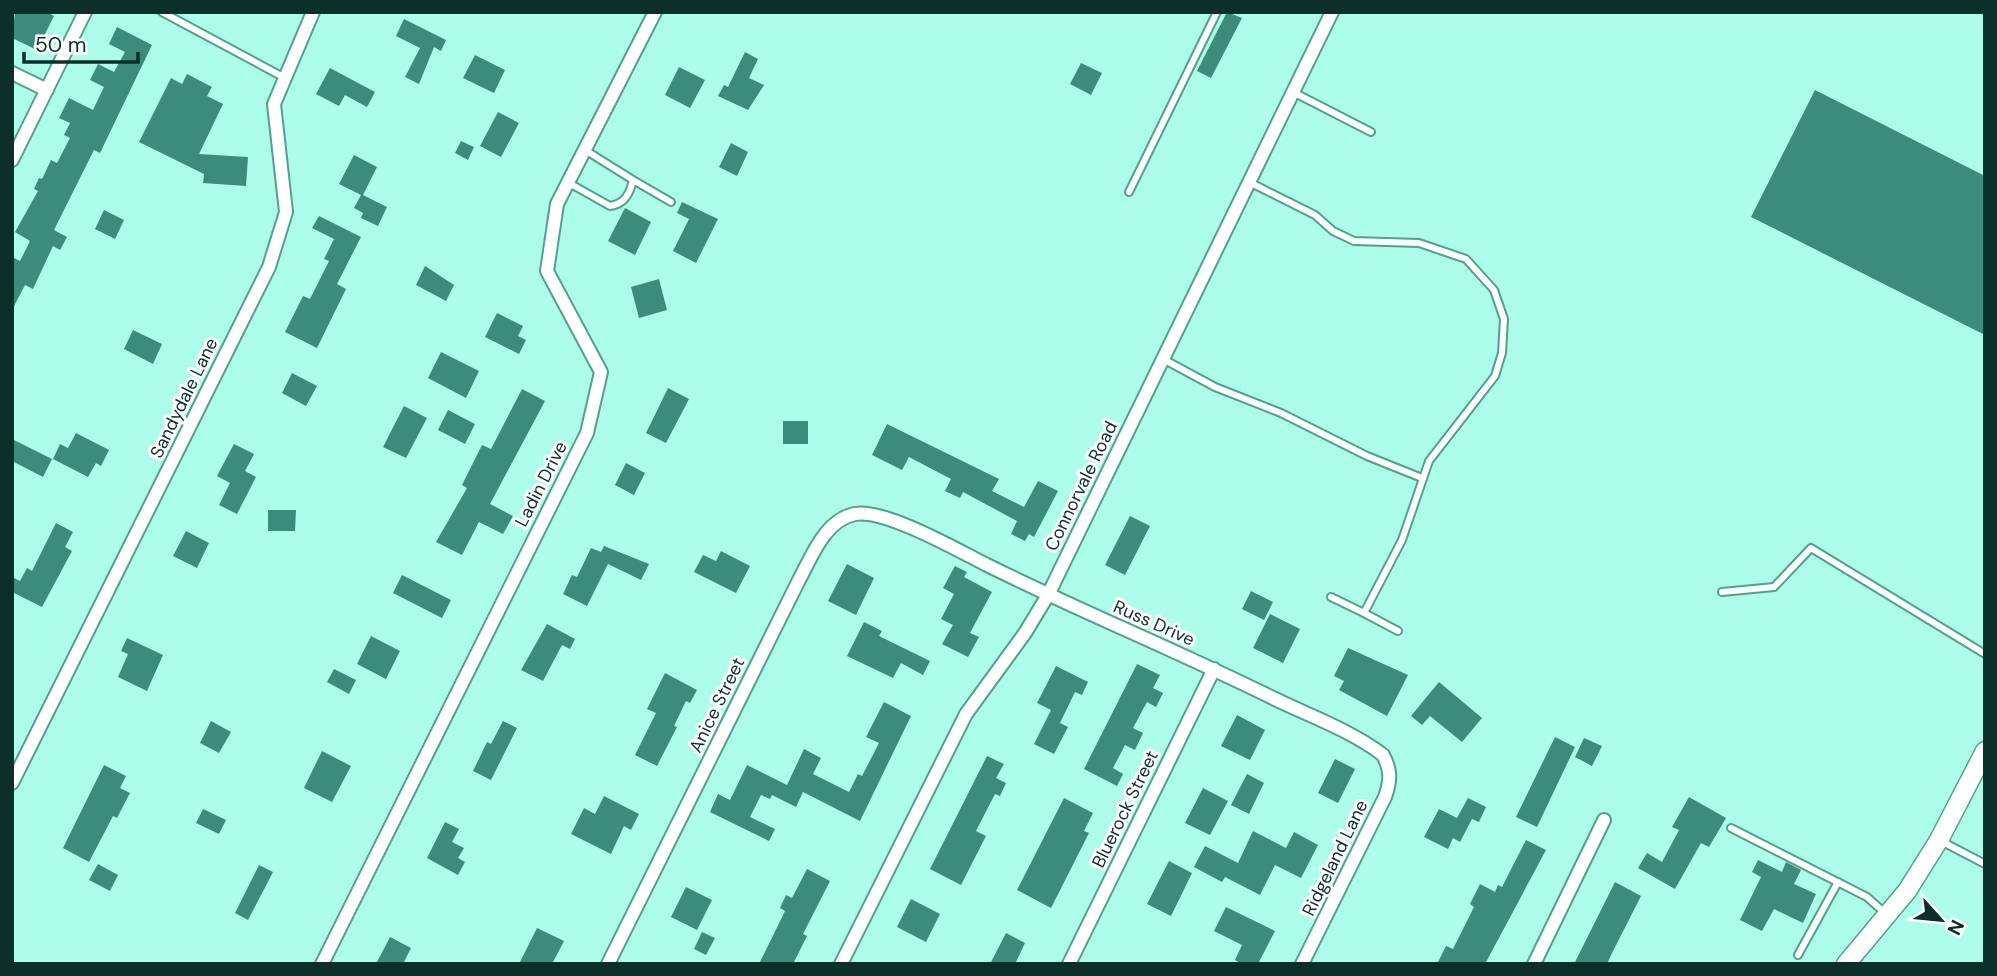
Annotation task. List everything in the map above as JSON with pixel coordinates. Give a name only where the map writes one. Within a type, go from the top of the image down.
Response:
[{"type":"main road","points":[[1846,964],[1888,915],[1939,840],[1985,751]]},
{"type":"street","points":[[12,160],[85,12]]},
{"type":"street","name":"Sandydale Lane","points":[[12,783],[269,267],[286,212],[274,103],[313,12]]},
{"type":"street","name":"Ladin Drive","points":[[323,964],[587,433],[601,372],[547,271],[557,204],[655,12]]},
{"type":"street","name":"Connorvale Road","points":[[841,964],[966,714],[1025,633],[1048,595],[1332,12]]},
{"type":"street","points":[[12,73],[47,90]]},
{"type":"street","name":"Anice Street","points":[[608,964],[760,655],[828,530],[842,519],[856,514],[879,515],[896,523]]},
{"type":"street","name":"Russ Drive","points":[[896,523],[1214,669],[1372,747],[1382,755],[1389,766]]},
{"type":"street","name":"Bluerock Street","points":[[1069,964],[1214,669]]},
{"type":"street","name":"Ridgeland Lane","points":[[1302,964],[1385,797],[1390,782],[1389,766]]},
{"type":"street","points":[[1534,964],[1604,820]]},
{"type":"lane","points":[[162,12],[285,78]]},
{"type":"lane","points":[[1129,192],[1217,12]]},
{"type":"lane","points":[[1293,92],[1371,132]]},
{"type":"lane","points":[[584,150],[671,202]]},
{"type":"lane","points":[[568,183],[610,206],[616,205],[628,195],[633,180]]},
{"type":"lane","points":[[1250,182],[1315,215],[1334,231],[1354,241],[1419,243],[1466,259],[1494,290],[1504,319],[1502,353],[1495,376],[1429,461],[1402,540],[1364,614]]},
{"type":"lane","points":[[1163,359],[1215,387],[1281,413],[1367,456],[1422,478]]},
{"type":"lane","points":[[1722,592],[1774,587],[1811,548],[1985,654]]},
{"type":"lane","points":[[1331,597],[1398,631]]},
{"type":"lane","points":[[1731,828],[1867,897],[1888,915]]},
{"type":"lane","points":[[1939,840],[1985,864]]},
{"type":"lane","points":[[1798,956],[1838,882]]},
{"type":"building","points":[[15,12],[47,12],[54,16],[37,50],[12,38]]},
{"type":"building","points":[[1227,12],[1242,18],[1211,78],[1197,71]]},
{"type":"building","points":[[404,19],[446,40],[441,51],[434,47],[419,84],[405,77],[420,48],[396,36]]},
{"type":"building","points":[[117,27],[152,45],[100,153],[94,150],[54,230],[67,237],[60,250],[53,246],[33,289],[25,285],[12,310],[12,257],[20,261],[30,241],[15,232],[38,191],[34,189],[39,178],[42,179],[51,160],[57,163],[70,138],[64,135],[70,123],[59,118],[69,98],[93,110],[104,87],[90,80],[98,64],[114,72],[125,52],[109,44]]},
{"type":"building","points":[[745,52],[758,59],[749,78],[764,85],[748,110],[718,96],[724,85],[728,87]]},
{"type":"building","points":[[475,55],[505,70],[494,93],[463,78]]},
{"type":"building","points":[[1081,63],[1102,73],[1091,95],[1070,84]]},
{"type":"building","points":[[679,67],[705,80],[690,108],[665,95]]},
{"type":"building","points":[[330,68],[375,92],[367,107],[345,95],[339,106],[316,94]]},
{"type":"building","points":[[187,74],[212,87],[207,96],[223,104],[199,154],[248,157],[246,186],[203,183],[204,174],[139,142],[171,78],[182,84]]},
{"type":"building","points":[[1815,90],[1985,176],[1985,335],[1751,217]]},
{"type":"building","points":[[498,112],[519,123],[501,157],[480,146]]},
{"type":"building","points":[[461,141],[474,147],[468,160],[455,153]]},
{"type":"building","points":[[731,143],[748,152],[737,176],[719,167]]},
{"type":"building","points":[[354,155],[377,167],[363,195],[387,207],[378,226],[361,218],[363,213],[354,208],[361,195],[339,184]]},
{"type":"building","points":[[682,202],[718,219],[696,263],[673,251],[689,219],[677,213]]},
{"type":"building","points":[[625,208],[651,222],[635,255],[608,241]]},
{"type":"building","points":[[104,210],[124,220],[115,239],[95,229]]},
{"type":"building","points":[[319,216],[361,237],[337,284],[346,289],[317,348],[285,332],[303,296],[310,299],[329,261],[324,259],[334,239],[312,228]]},
{"type":"building","points":[[425,266],[454,285],[446,301],[416,285]]},
{"type":"building","points":[[659,279],[667,310],[639,318],[631,287]]},
{"type":"building","points":[[497,313],[523,326],[518,336],[526,340],[519,354],[485,337]]},
{"type":"building","points":[[133,330],[162,344],[153,364],[124,349]]},
{"type":"building","points":[[441,352],[479,371],[466,398],[428,378]]},
{"type":"building","points":[[292,373],[317,386],[306,406],[282,393]]},
{"type":"building","points":[[668,388],[689,399],[666,443],[646,433]]},
{"type":"building","points":[[522,389],[545,401],[490,504],[513,516],[503,534],[479,522],[462,555],[436,542],[467,488],[462,485],[482,445],[491,449]]},
{"type":"building","points":[[404,406],[427,418],[406,458],[383,447]]},
{"type":"building","points":[[448,410],[475,424],[465,444],[438,430]]},
{"type":"building","points":[[783,421],[808,421],[808,444],[783,444]]},
{"type":"building","points":[[887,424],[999,479],[992,491],[1024,507],[1038,481],[1058,491],[1034,537],[1029,534],[1025,541],[1011,534],[1017,521],[963,492],[960,498],[945,491],[951,479],[909,457],[902,470],[872,455]]},
{"type":"building","points":[[76,433],[109,450],[101,466],[96,463],[88,477],[53,459],[60,444],[68,448]]},
{"type":"building","points":[[12,439],[52,459],[43,477],[12,461]]},
{"type":"building","points":[[234,444],[254,454],[245,471],[256,477],[237,514],[219,505],[230,483],[217,476]]},
{"type":"building","points":[[626,463],[645,473],[634,495],[615,485]]},
{"type":"building","points":[[268,510],[296,510],[295,531],[268,531]]},
{"type":"building","points":[[1130,516],[1150,526],[1125,575],[1105,565]]},
{"type":"building","points":[[56,523],[73,532],[65,547],[72,551],[42,607],[12,592],[12,577],[20,581],[27,568],[32,571]]},
{"type":"building","points":[[186,531],[209,543],[197,568],[173,556]]},
{"type":"building","points":[[604,546],[649,564],[641,580],[608,564],[587,606],[563,594],[572,575],[577,577],[591,548],[601,552]]},
{"type":"building","points":[[721,551],[750,566],[736,593],[694,572],[703,555],[716,561]]},
{"type":"building","points":[[847,564],[874,578],[856,615],[828,601]]},
{"type":"building","points":[[955,566],[967,572],[964,577],[992,592],[970,633],[979,637],[968,657],[942,644],[953,625],[941,619],[954,594],[943,588]]},
{"type":"building","points":[[402,575],[451,600],[442,618],[393,593]]},
{"type":"building","points":[[1251,591],[1273,602],[1264,620],[1242,609]]},
{"type":"building","points":[[1270,614],[1300,629],[1283,663],[1253,648]]},
{"type":"building","points":[[864,622],[882,631],[879,636],[930,661],[923,675],[901,663],[893,678],[847,656]]},
{"type":"building","points":[[547,624],[575,639],[570,649],[562,645],[543,681],[521,670]]},
{"type":"building","points":[[371,636],[400,651],[386,679],[357,664]]},
{"type":"building","points":[[127,638],[163,655],[147,691],[118,677],[128,654],[121,651]]},
{"type":"building","points":[[1348,648],[1408,675],[1387,716],[1339,690],[1344,681],[1334,676]]},
{"type":"building","points":[[1137,664],[1160,675],[1153,688],[1163,693],[1156,707],[1147,702],[1133,728],[1143,733],[1135,750],[1125,745],[1113,768],[1123,774],[1117,786],[1084,769]]},
{"type":"building","points":[[1056,666],[1088,682],[1082,695],[1075,692],[1060,723],[1068,727],[1054,754],[1034,744],[1051,710],[1037,703]]},
{"type":"building","points":[[334,669],[356,680],[349,694],[327,682]]},
{"type":"building","points":[[665,673],[697,690],[690,703],[686,701],[674,726],[677,727],[657,766],[635,755],[656,713],[647,709]]},
{"type":"building","points":[[1439,682],[1482,718],[1462,742],[1430,716],[1422,725],[1411,716]]},
{"type":"building","points":[[884,702],[911,716],[860,821],[803,792],[796,807],[772,795],[770,799],[761,795],[750,817],[775,829],[769,841],[710,812],[718,794],[730,800],[747,765],[787,785],[804,749],[821,758],[813,774],[849,792],[858,774],[862,776],[879,743],[866,737]]},
{"type":"building","points":[[1237,715],[1265,730],[1250,760],[1221,746]]},
{"type":"building","points":[[211,721],[231,732],[219,753],[200,743]]},
{"type":"building","points":[[503,721],[517,728],[491,780],[473,771],[487,742],[491,744]]},
{"type":"building","points":[[1555,737],[1575,747],[1537,827],[1516,817]]},
{"type":"building","points":[[1584,738],[1602,746],[1592,766],[1575,757]]},
{"type":"building","points":[[322,751],[351,766],[332,802],[304,788]]},
{"type":"building","points":[[987,756],[1004,764],[996,778],[1006,783],[1000,796],[995,794],[976,831],[986,836],[961,885],[930,869]]},
{"type":"building","points":[[1335,759],[1355,769],[1338,803],[1318,793]]},
{"type":"building","points":[[104,765],[126,776],[120,788],[130,793],[117,818],[113,816],[89,862],[63,848]]},
{"type":"building","points":[[1247,774],[1264,783],[1249,814],[1231,805]]},
{"type":"building","points":[[1203,788],[1228,801],[1210,835],[1185,823]]},
{"type":"building","points":[[604,796],[639,814],[631,830],[624,826],[611,854],[571,834],[584,808],[595,814]]},
{"type":"building","points":[[1689,797],[1726,818],[1709,847],[1701,843],[1675,889],[1638,868],[1647,853],[1662,862],[1679,830],[1672,827]]},
{"type":"building","points":[[1064,798],[1093,813],[1084,831],[1089,833],[1051,908],[1017,890]]},
{"type":"building","points":[[1468,798],[1486,807],[1479,822],[1472,819],[1460,842],[1453,838],[1448,849],[1424,837],[1439,809],[1457,818]]},
{"type":"building","points":[[203,809],[226,820],[219,834],[196,823]]},
{"type":"building","points":[[445,822],[459,829],[452,842],[464,848],[458,858],[465,862],[458,875],[427,858]]},
{"type":"building","points":[[1253,831],[1286,848],[1294,832],[1318,845],[1301,878],[1275,865],[1260,895],[1225,877],[1222,882],[1194,867],[1205,846],[1238,863]]},
{"type":"building","points":[[1526,840],[1546,850],[1485,964],[1437,964],[1446,946],[1453,949],[1474,907],[1470,904],[1480,884],[1495,892],[1498,885],[1502,887]]},
{"type":"building","points":[[1758,860],[1782,872],[1786,862],[1801,870],[1794,884],[1816,894],[1803,923],[1774,909],[1762,931],[1740,920],[1761,877],[1752,872]]},
{"type":"building","points":[[1169,861],[1192,873],[1171,916],[1147,904]]},
{"type":"building","points":[[98,864],[118,875],[110,891],[89,880]]},
{"type":"building","points":[[259,865],[273,872],[248,920],[235,913]]},
{"type":"building","points":[[807,869],[830,881],[803,934],[807,936],[793,964],[759,964],[785,911],[780,908],[786,895],[792,898]]},
{"type":"building","points":[[1615,882],[1641,896],[1607,964],[1574,964]]},
{"type":"building","points":[[686,887],[712,900],[697,930],[671,917]]},
{"type":"building","points":[[911,899],[940,914],[926,942],[897,927]]},
{"type":"building","points":[[1226,907],[1275,931],[1258,964],[1242,964],[1235,960],[1242,945],[1214,931]]},
{"type":"building","points":[[537,928],[564,941],[552,964],[519,964]]},
{"type":"building","points":[[702,932],[715,938],[706,955],[694,949]]},
{"type":"building","points":[[1006,933],[1025,943],[1015,964],[990,964]]},
{"type":"building","points":[[390,937],[411,948],[403,964],[376,964]]}]
